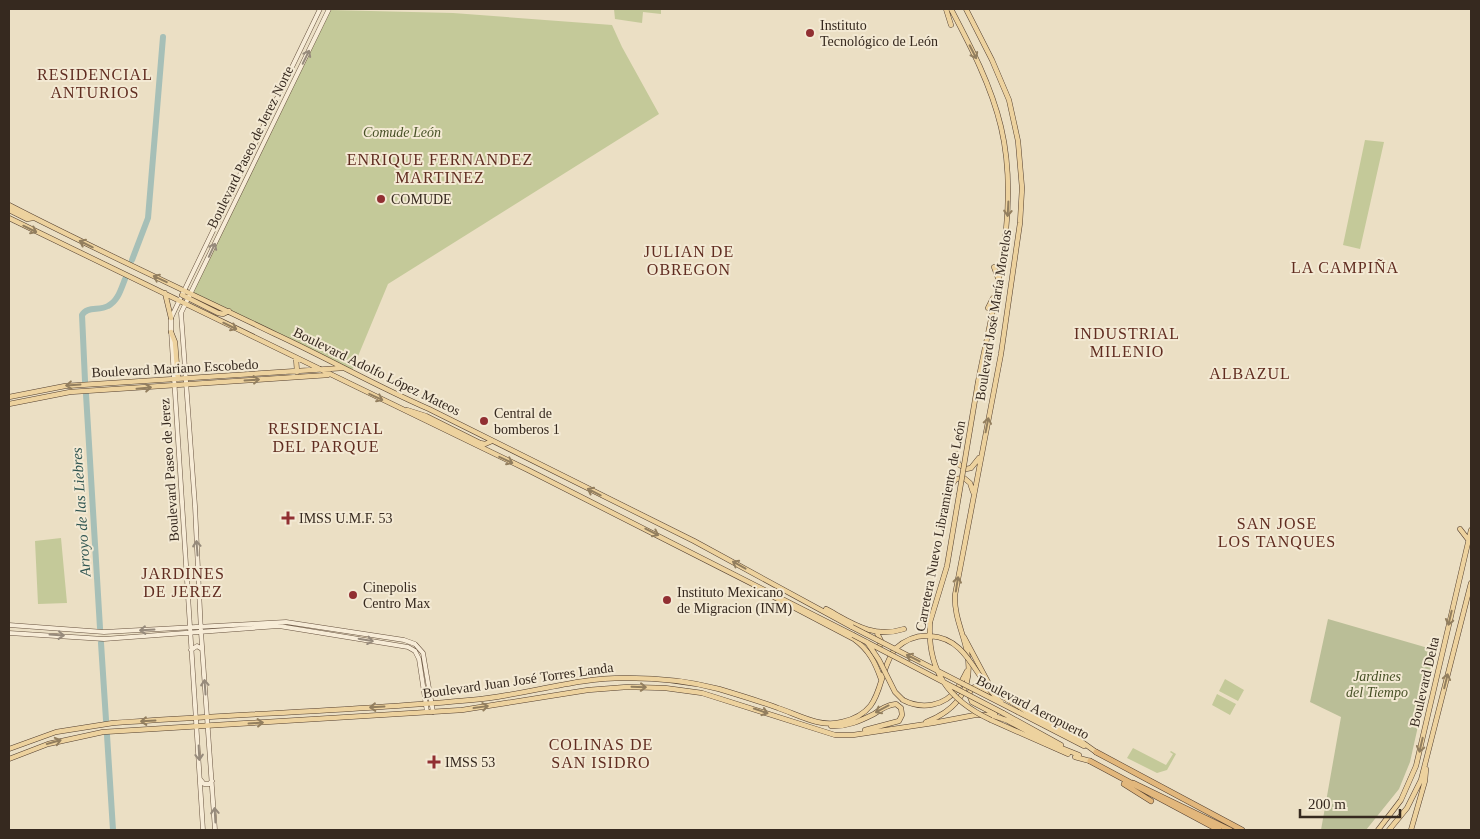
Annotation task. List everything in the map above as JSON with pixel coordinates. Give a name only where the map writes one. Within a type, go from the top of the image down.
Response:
[{"type":"highway","name":"Boulevard Aeropuerto","points":[[1096,752],[1242,830]]},
{"type":"highway","name":"Boulevard Aeropuerto","points":[[1090,761],[1219,830]]},
{"type":"highway","points":[[1131,772],[1140,780],[1196,813]]},
{"type":"highway","points":[[1110,773],[1150,801]]},
{"type":"highway","points":[[1128,783],[1137,784],[1230,830]]},
{"type":"main road","name":"Boulevard Paseo de Jerez Norte","points":[[182,295],[320,9]]},
{"type":"main road","name":"Boulevard Paseo de Jerez Norte","points":[[189,299],[329,9]]},
{"type":"main road","points":[[946,9],[951,25]]},
{"type":"main road","name":"Boulevard José María Morelos","points":[[951,9],[984,73],[998,116],[1005,148],[1008,178],[1008,210],[996,295],[978,382]]},
{"type":"main road","name":"Boulevard José María Morelos","points":[[961,632],[956,613],[955,595],[1001,348],[1020,224],[1022,178],[1017,134],[1008,100],[992,60],[966,9]]},
{"type":"main road","name":"Boulevard Adolfo López Mateos","points":[[9,205],[136,267],[189,299],[296,358],[531,472],[807,611]]},
{"type":"main road","points":[[9,210],[27,219],[35,218]]},
{"type":"main road","name":"Boulevard Adolfo López Mateos","points":[[9,218],[165,293],[182,295],[218,313],[229,312],[681,534],[812,605]]},
{"type":"main road","points":[[994,267],[998,280]]},
{"type":"main road","points":[[165,293],[171,318]]},
{"type":"main road","name":"Boulevard Paseo de Jerez","points":[[182,295],[171,318],[171,331],[176,379],[174,385],[203,830]]},
{"type":"main road","points":[[988,308],[996,295]]},
{"type":"main road","name":"Boulevard Paseo de Jerez","points":[[189,299],[181,314],[195,506],[200,627],[215,830]]},
{"type":"main road","points":[[176,379],[175,342],[171,331],[176,328],[182,329]]},
{"type":"main road","points":[[175,342],[183,340]]},
{"type":"main road","points":[[296,358],[296,372]]},
{"type":"main road","name":"Boulevard Mariano Escobedo","points":[[9,397],[65,386],[344,368]]},
{"type":"main road","name":"Boulevard Mariano Escobedo","points":[[9,404],[70,392],[330,375]]},
{"type":"main road","name":"Carretera Nuevo Libramiento de León","points":[[978,382],[947,566],[930,622],[930,648],[942,680],[958,701],[974,712],[1040,742],[1090,761]]},
{"type":"main road","points":[[403,410],[426,416],[480,443],[485,444],[492,441]]},
{"type":"main road","points":[[956,454],[960,466],[968,469],[973,466],[981,453]]},
{"type":"main road","points":[[949,488],[956,479],[964,478],[970,483],[973,493]]},
{"type":"main road","points":[[1460,529],[1470,542]]},
{"type":"main road","name":"Boulevard Delta","points":[[1378,830],[1401,800],[1416,766],[1470,542],[1471,530]]},
{"type":"main road","points":[[763,579],[868,630],[877,633],[890,633],[904,629]]},
{"type":"main road","name":"Boulevard Delta","points":[[1389,830],[1410,802],[1426,763],[1471,583]]},
{"type":"main road","points":[[761,587],[772,596],[854,639],[876,647],[882,643],[877,633]]},
{"type":"main road","name":"Boulevard Aeropuerto","points":[[812,605],[1096,752]]},
{"type":"main road","name":"Boulevard Aeropuerto","points":[[807,611],[1090,761]]},
{"type":"main road","points":[[9,625],[104,632],[280,622],[325,627],[404,640],[420,648],[425,658],[433,712]]},
{"type":"main road","points":[[9,633],[97,639],[279,626],[412,649],[419,659],[427,712]]},
{"type":"main road","points":[[318,632],[323,631],[325,627]]},
{"type":"main road","points":[[920,725],[941,716],[959,700],[967,683],[967,654],[961,632]]},
{"type":"main road","points":[[961,632],[990,684],[1000,695],[1015,705]]},
{"type":"main road","name":"Boulevard Juan José Torres Landa","points":[[9,749],[49,734],[113,723],[432,704],[475,700],[598,680],[622,678],[675,681],[719,689],[813,721],[835,723],[857,717],[870,707],[875,700],[885,666],[893,652],[901,644],[916,637],[934,636],[948,640],[963,650],[990,691],[1010,708]]},
{"type":"main road","points":[[854,639],[871,656],[881,680]]},
{"type":"main road","points":[[866,641],[879,660],[895,692],[903,700],[920,706],[933,705],[944,700],[958,688],[968,669]]},
{"type":"main road","points":[[191,650],[197,646],[202,649]]},
{"type":"main road","points":[[1079,755],[1054,745],[972,702],[970,692],[972,688],[977,686],[1015,705],[1075,737],[1096,752]]},
{"type":"main road","name":"Boulevard Juan José Torres Landa","points":[[9,759],[48,744],[95,734],[207,725],[433,712],[493,706],[599,688],[665,688],[708,695],[829,734],[842,736],[984,715],[991,715],[1009,721]]},
{"type":"main road","points":[[813,721],[829,726],[844,726],[857,722],[888,705],[896,704],[901,708],[902,716],[899,721],[853,735]]},
{"type":"main road","points":[[1411,830],[1425,781],[1426,763]]},
{"type":"main road","points":[[200,779],[204,784],[209,784],[212,781]]},
{"type":"green space","points":[[614,9],[661,9],[661,14],[643,12],[642,23],[615,19]]},
{"type":"green space","name":"COMUDE","points":[[329,10],[453,13],[612,25],[659,114],[388,284],[351,373],[192,295]]},
{"type":"green space","points":[[1365,140],[1384,142],[1360,249],[1343,245]]},
{"type":"green space","points":[[61,538],[67,603],[38,604],[35,541]]},
{"type":"green space","name":"Jardines del Tiempo","points":[[1328,619],[1435,650],[1410,762],[1399,789],[1366,830],[1321,830],[1341,717],[1310,702]]},
{"type":"green space","points":[[1225,679],[1244,690],[1238,701],[1219,691]]},
{"type":"green space","points":[[1217,694],[1236,704],[1230,715],[1212,705]]},
{"type":"green space","points":[[1133,748],[1166,765],[1173,754],[1170,752],[1176,754],[1167,770],[1157,773],[1127,758]]},
{"type":"waterway","name":"Arroyo de las Liebres","points":[[132,260],[148,218],[163,37]]},
{"type":"waterway","name":"Arroyo de las Liebres","points":[[85,381],[82,315],[87,310],[111,304],[119,294],[125,279]]},
{"type":"waterway","name":"Arroyo de las Liebres","points":[[86,394],[100,628]]},
{"type":"waterway","name":"Arroyo de las Liebres","points":[[101,643],[106,720]]},
{"type":"waterway","name":"Arroyo de las Liebres","points":[[107,735],[113,830]]},
{"type":"place","name":"Instituto Tecnológico de León","points":[[810,33]]},
{"type":"place","name":"COMUDE","points":[[381,199]]},
{"type":"place","name":"Central de bomberos 1","points":[[484,421]]},
{"type":"place","name":"IMSS U.M.F. 53","points":[[288,518]]},
{"type":"place","name":"Cinepolis Centro Max","points":[[353,595]]},
{"type":"place","name":"Instituto Mexicano de Migracion (INM)","points":[[667,600]]},
{"type":"place","name":"IMSS 53","points":[[434,762]]},
{"type":"district","name":"RESIDENCIAL ANTURIOS","points":[[95,83]]},
{"type":"district","name":"ENRIQUE FERNANDEZ MARTINEZ","points":[[440,168]]},
{"type":"district","name":"JULIAN DE OBREGON","points":[[689,260]]},
{"type":"district","name":"LA CAMPIÑA","points":[[1345,267]]},
{"type":"district","name":"INDUSTRIAL MILENIO","points":[[1127,342]]},
{"type":"district","name":"ALBAZUL","points":[[1250,373]]},
{"type":"district","name":"RESIDENCIAL DEL PARQUE","points":[[326,437]]},
{"type":"district","name":"SAN JOSE LOS TANQUES","points":[[1277,532]]},
{"type":"district","name":"JARDINES DE JEREZ","points":[[183,582]]},
{"type":"district","name":"COLINAS DE SAN ISIDRO","points":[[601,753]]},
{"type":"park label","name":"Comude León","points":[[402,132]]}]
